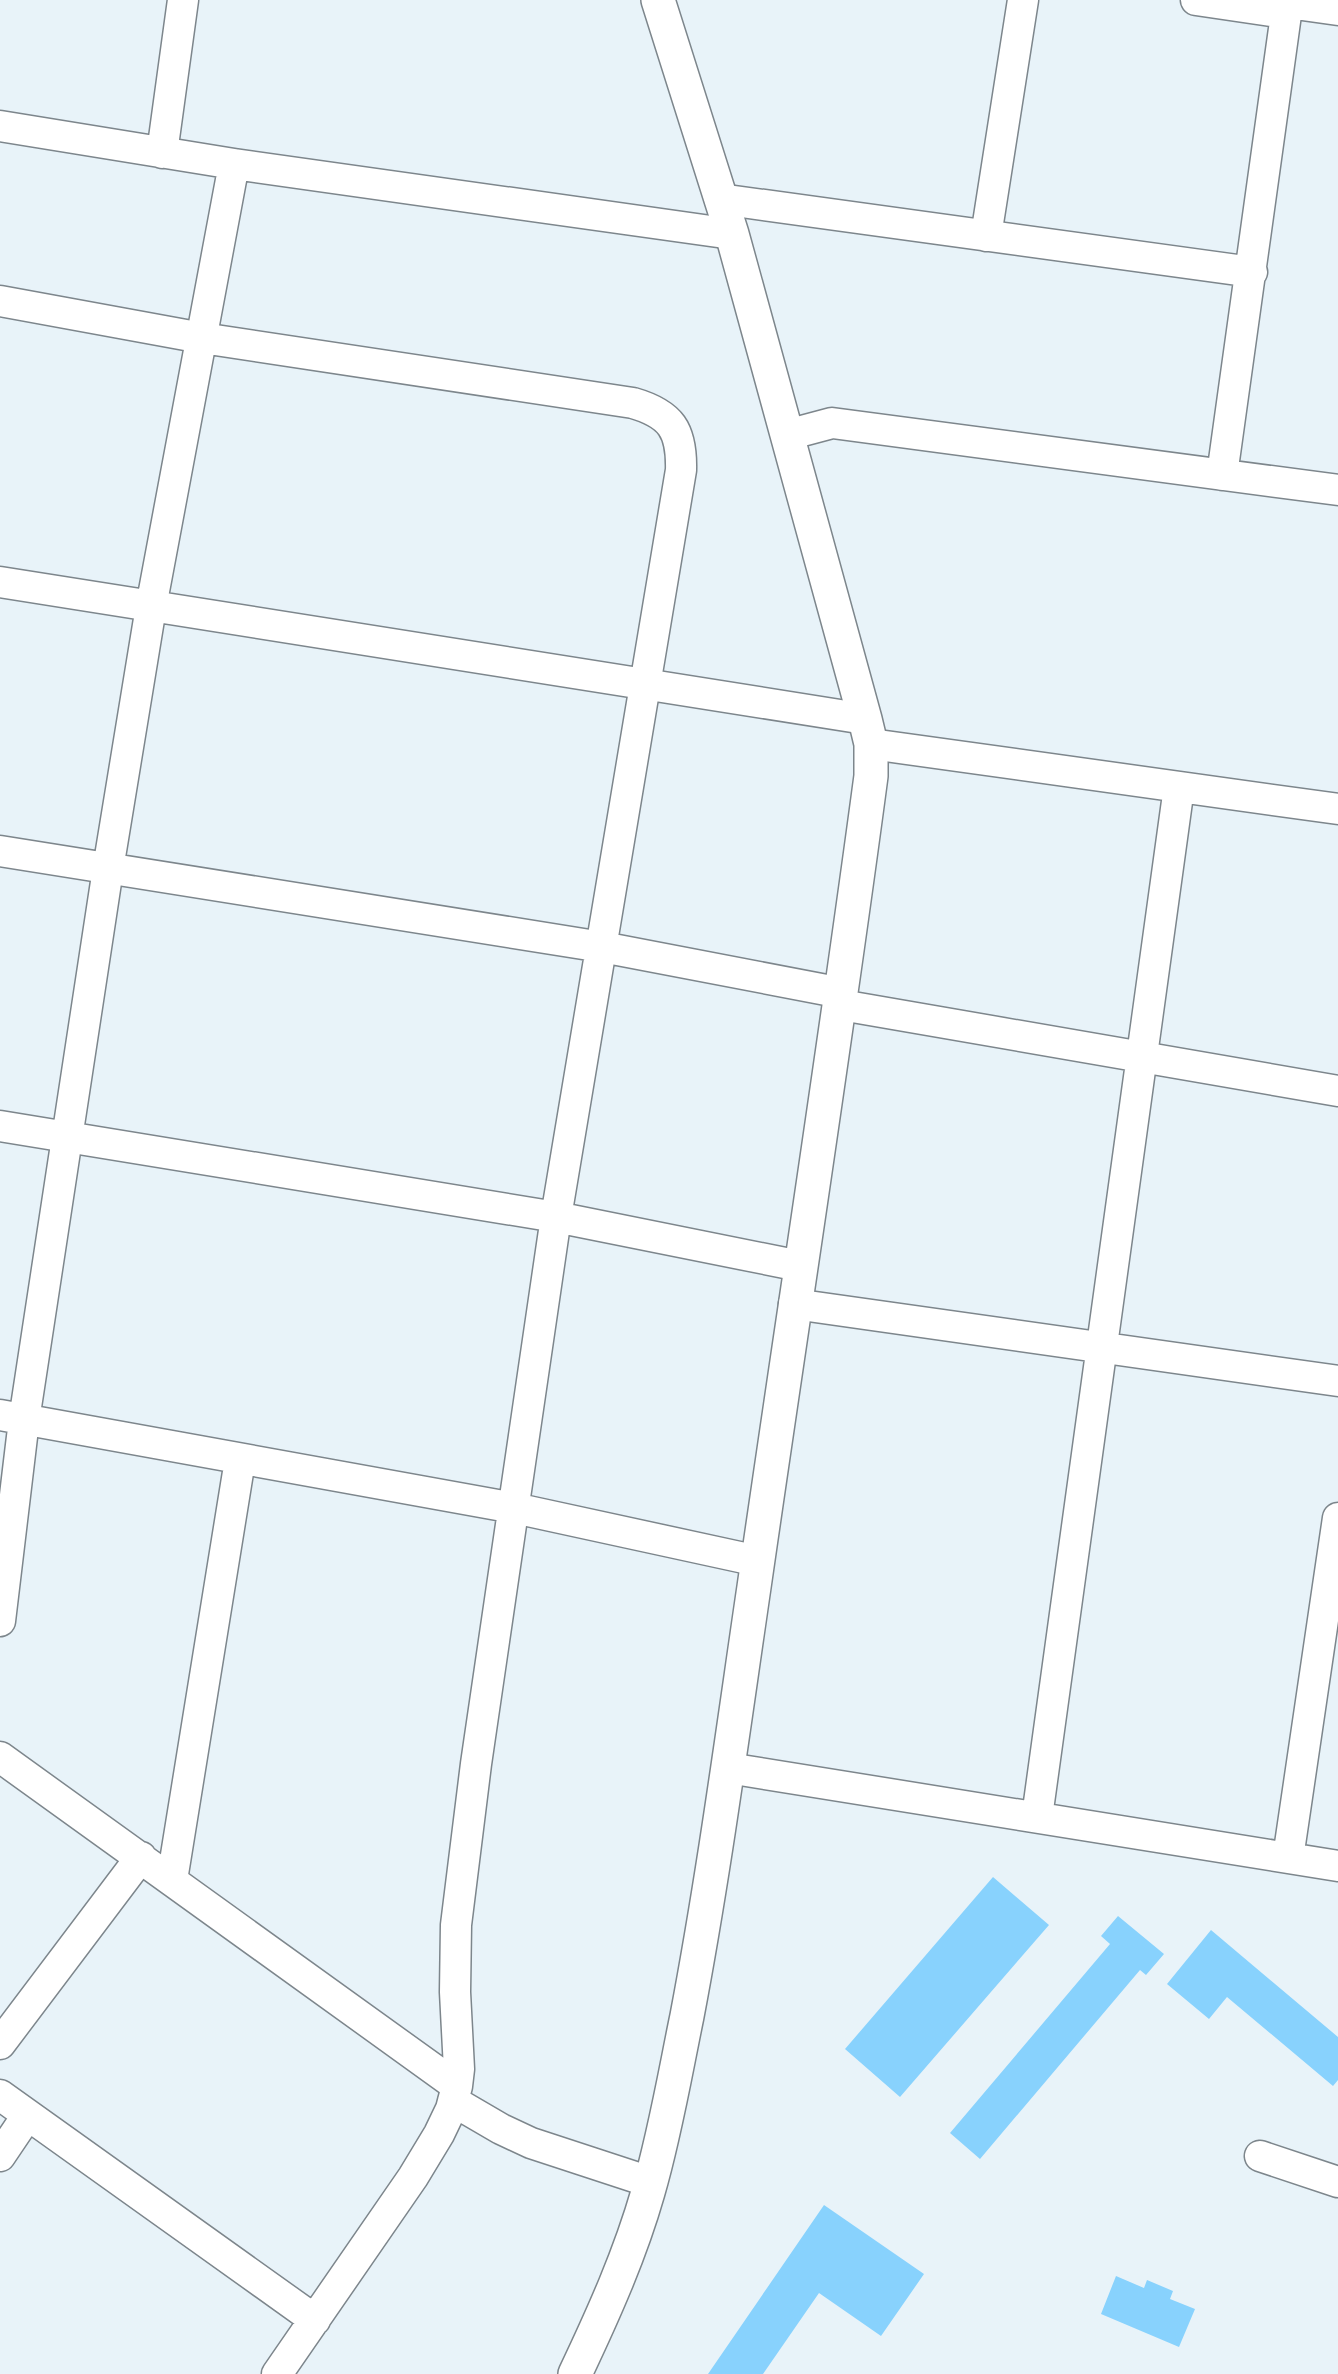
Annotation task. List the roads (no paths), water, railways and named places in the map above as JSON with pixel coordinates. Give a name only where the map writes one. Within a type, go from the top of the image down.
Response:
[{"type":"street","points":[[162,153],[183,0]]},
{"type":"street","points":[[575,2374],[603,2316],[650,2182],[674,2084],[701,1942],[841,999],[871,776],[868,731],[732,234],[658,0]]},
{"type":"street","points":[[986,236],[1023,0]]},
{"type":"street","points":[[1196,0],[1338,10]]},
{"type":"street","points":[[1222,475],[1252,272],[1287,5]]},
{"type":"street","points":[[0,126],[234,164],[732,234]]},
{"type":"street","points":[[0,1621],[12,1418],[68,1137],[108,868],[151,607],[234,164]]},
{"type":"street","points":[[720,199],[1252,272]]},
{"type":"street","points":[[0,301],[202,338],[633,403],[654,409],[666,418],[678,436],[681,450],[681,470],[556,1217],[476,1764],[456,1925],[455,1992],[459,2069],[455,2094],[439,2134],[412,2177],[277,2374]]},
{"type":"street","points":[[787,435],[832,423],[1338,490]]},
{"type":"street","points":[[0,582],[645,683],[868,731],[1179,787],[1338,809]]},
{"type":"street","points":[[1037,1817],[1179,787]]},
{"type":"street","points":[[0,851],[602,947],[841,999],[1142,1057],[1338,1091]]},
{"type":"street","points":[[0,1126],[556,1217],[800,1266]]},
{"type":"street","points":[[794,1304],[1338,1381]]},
{"type":"street","points":[[12,1418],[514,1508],[758,1560]]},
{"type":"street","points":[[172,1880],[240,1460]]},
{"type":"street","points":[[1288,1858],[1328,1659],[1338,1518]]},
{"type":"street","points":[[0,1756],[172,1880],[501,2129],[531,2142],[650,2182]]},
{"type":"street","points":[[728,1768],[1338,1866]]},
{"type":"street","points":[[0,2044],[141,1857]]},
{"type":"street","points":[[0,2095],[315,2320]]},
{"type":"street","points":[[0,2156],[27,2116]]},
{"type":"street","points":[[1260,2156],[1338,2182]]}]
